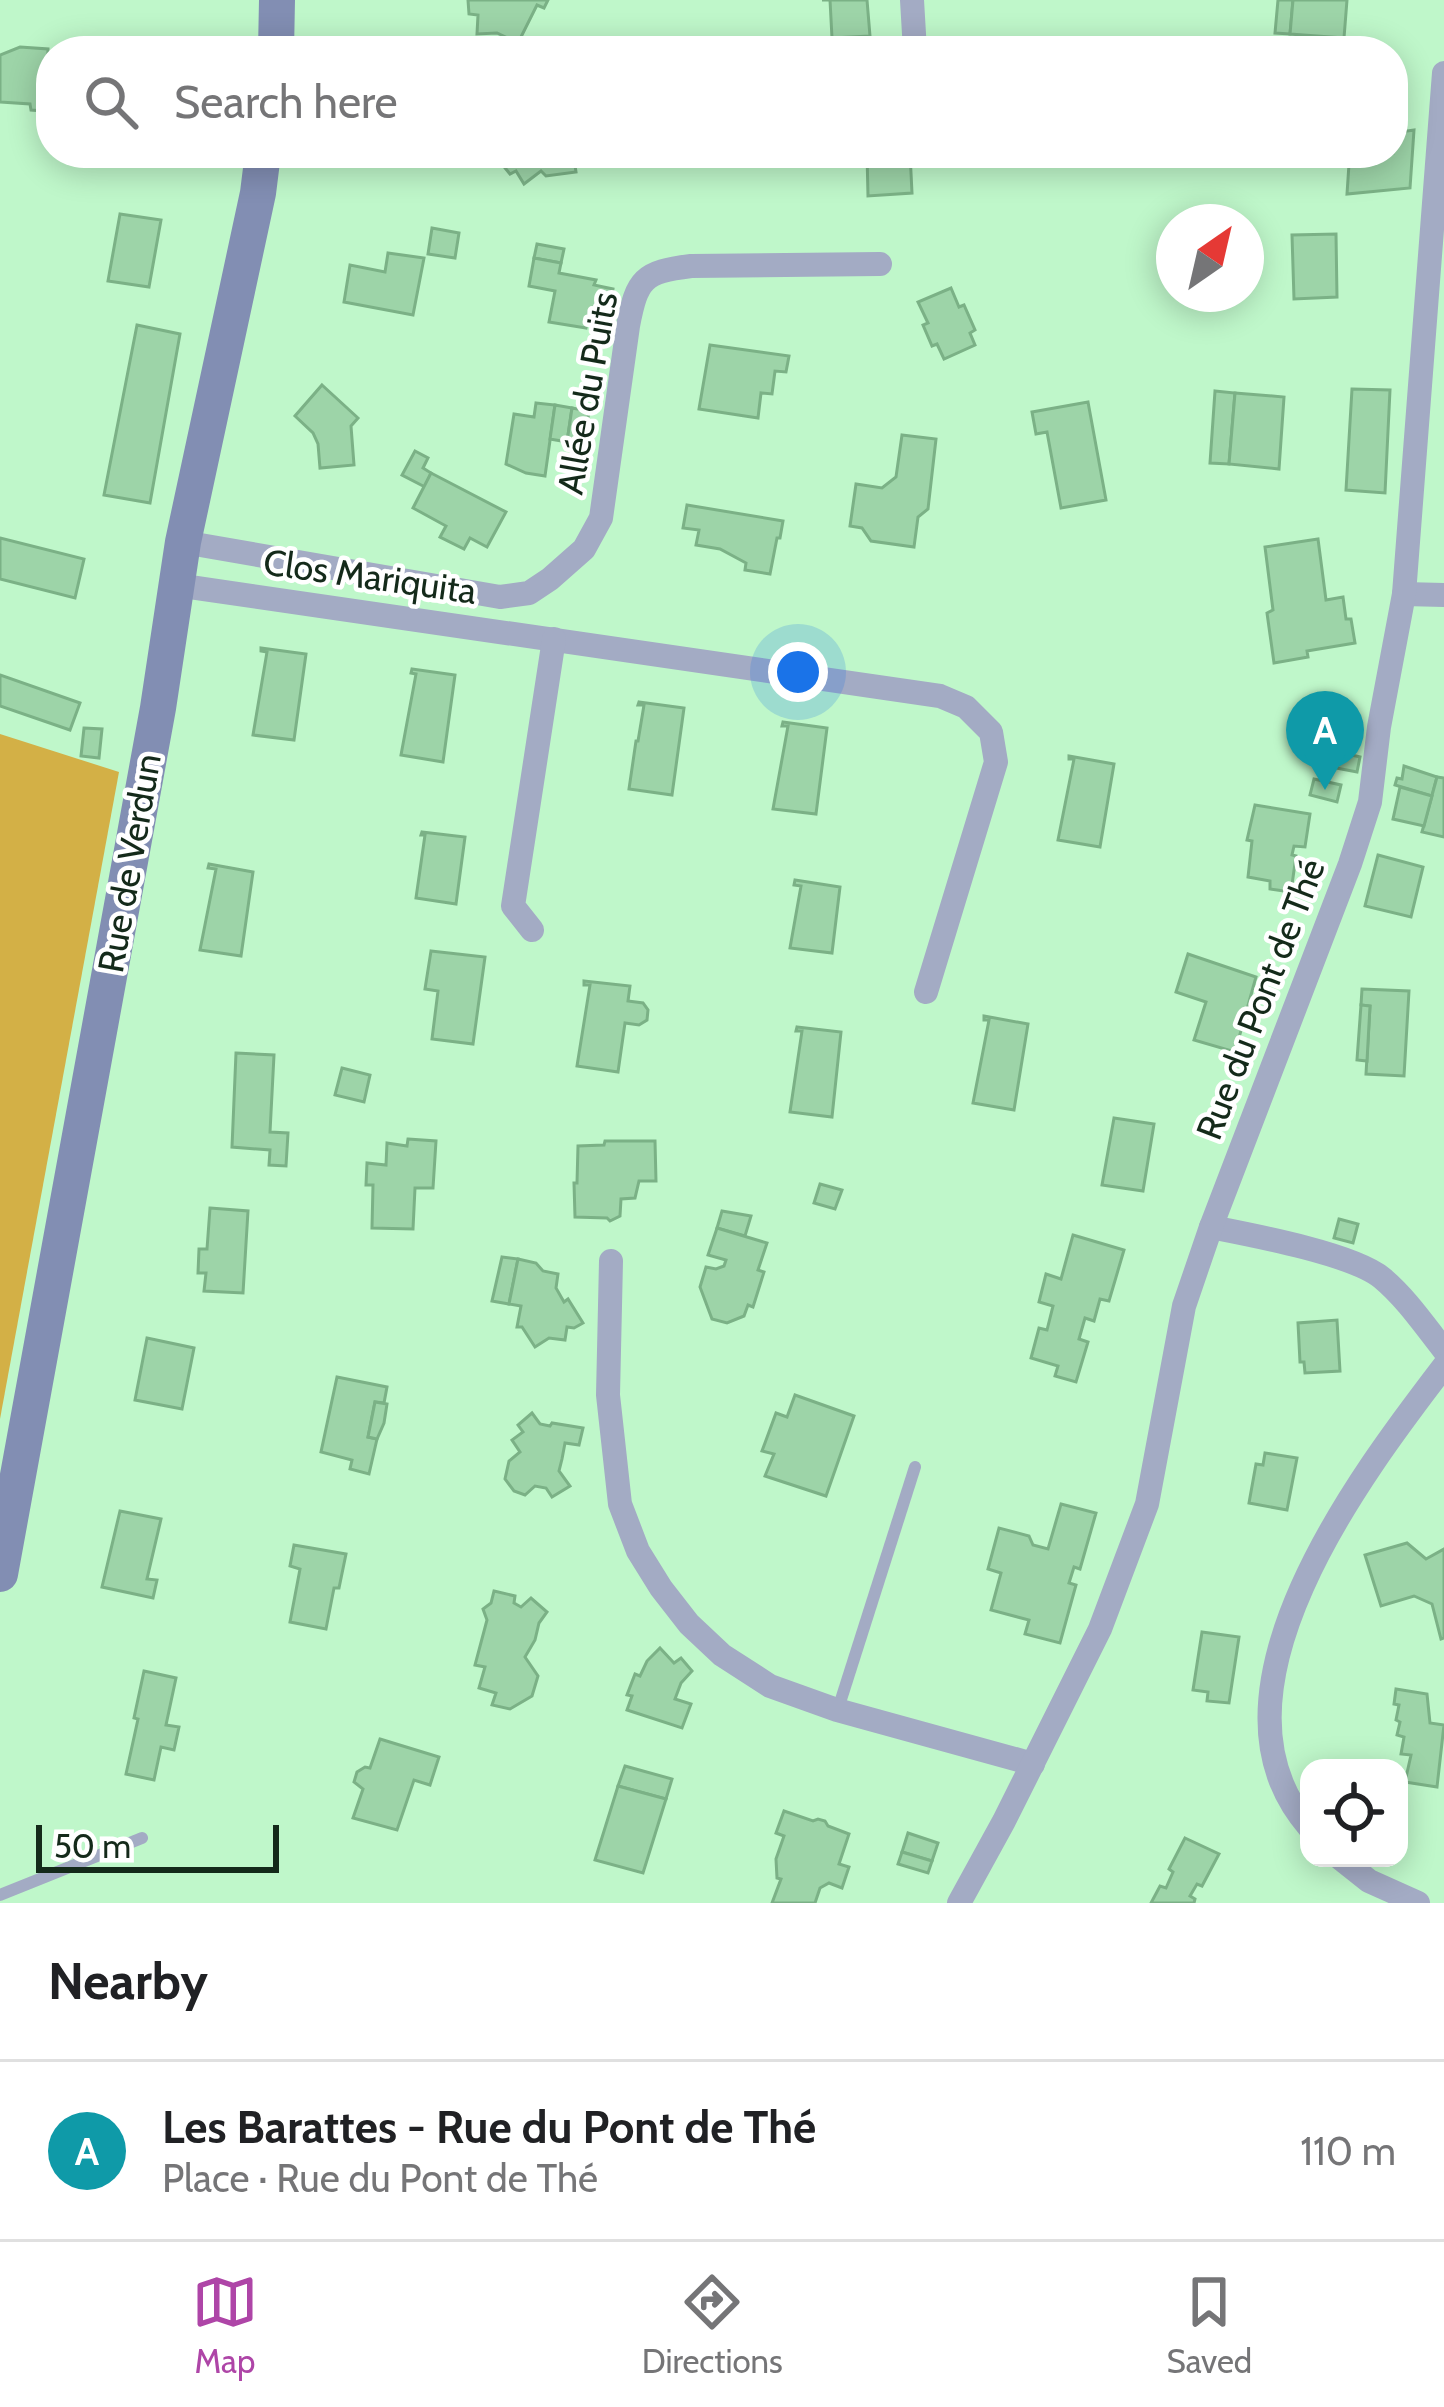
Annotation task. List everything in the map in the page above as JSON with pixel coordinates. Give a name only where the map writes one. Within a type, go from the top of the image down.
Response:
[{"type":"main road","points":[[276,0],[276,36]]},
{"type":"main road","name":"Rue de Verdun","points":[[0,1574],[158,708],[176,585],[261,168]]},
{"type":"street","points":[[912,0],[914,36]]},
{"type":"street","name":"Rue du Pont de Thé","points":[[959,1903],[1100,1629],[1147,1504],[1184,1306],[1370,802],[1404,594],[1444,73]]},
{"type":"street","name":"Allée du Puits","points":[[184,542],[500,597],[529,593],[584,549],[601,518],[628,326],[644,280],[662,270],[691,266],[880,264]]},
{"type":"street","name":"Clos Mariquita","points":[[176,585],[940,695],[966,707],[992,731],[996,762],[926,992]]},
{"type":"street","points":[[1404,594],[1444,595]]},
{"type":"street","points":[[532,930],[513,906],[554,638]]},
{"type":"street","points":[[1211,1227],[1324,1254],[1380,1276],[1444,1350]]},
{"type":"street","points":[[611,1262],[608,1395],[620,1504],[638,1551],[689,1624],[722,1655],[770,1686],[837,1711],[1033,1764]]},
{"type":"street","points":[[1300,1813],[1282,1785],[1270,1736],[1278,1652],[1320,1547],[1385,1442],[1444,1366]]},
{"type":"street","points":[[1351,1867],[1369,1882],[1418,1903]]},
{"type":"lane","points":[[837,1711],[914,1467]]},
{"type":"lane","points":[[0,1895],[142,1838]]},
{"type":"shaded area","points":[[0,734],[119,772],[0,1419]]},
{"type":"building","points":[[468,0],[548,0],[544,8],[537,5],[522,36],[477,34],[478,15],[469,14]]},
{"type":"building","points":[[830,0],[867,0],[870,36],[832,36]]},
{"type":"building","points":[[1278,0],[1293,0],[1290,34],[1275,33]]},
{"type":"building","points":[[1293,0],[1347,0],[1344,36],[1290,34]]},
{"type":"building","points":[[20,47],[36,48],[36,110],[30,104],[0,102],[0,55]]},
{"type":"building","points":[[1414,130],[1410,188],[1347,194],[1349,168],[1408,168],[1408,131]]},
{"type":"building","points":[[505,168],[575,168],[576,172],[546,176],[541,171],[524,184],[516,171],[510,174]]},
{"type":"building","points":[[867,168],[911,168],[912,193],[868,196]]},
{"type":"building","points":[[120,214],[161,220],[149,287],[108,281]]},
{"type":"building","points":[[432,228],[459,233],[455,258],[428,254]]},
{"type":"building","points":[[1336,234],[1337,297],[1294,299],[1292,235]]},
{"type":"building","points":[[537,244],[564,249],[561,263],[534,258]]},
{"type":"building","points":[[388,253],[424,258],[413,315],[344,302],[350,265],[385,272]]},
{"type":"building","points":[[534,258],[561,263],[559,273],[596,280],[594,285],[613,289],[609,315],[589,312],[586,328],[549,322],[555,291],[529,286]]},
{"type":"building","points":[[951,288],[975,330],[970,333],[975,345],[944,359],[937,344],[932,346],[918,302]]},
{"type":"building","points":[[137,325],[180,334],[150,503],[104,495]]},
{"type":"building","points":[[710,345],[789,356],[786,372],[775,371],[772,394],[761,393],[758,418],[699,409]]},
{"type":"building","points":[[322,385],[358,418],[351,426],[354,465],[320,468],[313,433],[295,416]]},
{"type":"building","points":[[1352,389],[1390,390],[1385,493],[1346,490]]},
{"type":"building","points":[[1215,391],[1235,393],[1229,464],[1210,463]]},
{"type":"building","points":[[1235,393],[1284,397],[1279,469],[1229,464]]},
{"type":"building","points":[[1088,402],[1106,500],[1061,508],[1047,432],[1036,434],[1032,412]]},
{"type":"building","points":[[536,403],[555,405],[545,476],[506,464],[514,414],[534,417]]},
{"type":"building","points":[[555,405],[572,408],[567,442],[550,439]]},
{"type":"building","points":[[572,408],[589,411],[584,446],[567,442]]},
{"type":"building","points":[[902,435],[936,439],[928,509],[918,517],[914,547],[871,541],[862,528],[850,526],[856,484],[882,488],[896,477]]},
{"type":"building","points":[[415,451],[428,458],[423,468],[431,473],[425,487],[402,475]]},
{"type":"building","points":[[431,473],[506,512],[487,547],[470,538],[464,549],[440,537],[446,526],[413,508]]},
{"type":"building","points":[[687,505],[783,521],[770,574],[745,570],[746,563],[720,549],[696,545],[699,530],[683,528]]},
{"type":"building","points":[[0,538],[84,559],[75,598],[0,579]]},
{"type":"building","points":[[1318,539],[1326,600],[1343,597],[1355,643],[1307,651],[1308,657],[1274,663],[1265,547]]},
{"type":"building","points":[[261,648],[306,654],[294,740],[253,735],[267,652]]},
{"type":"building","points":[[412,669],[455,675],[443,762],[401,755],[416,674]]},
{"type":"building","points":[[0,675],[80,703],[70,730],[0,706]]},
{"type":"building","points":[[639,702],[684,708],[672,795],[629,789],[644,705]]},
{"type":"building","points":[[783,722],[827,728],[816,814],[773,809],[788,726],[782,726]]},
{"type":"building","points":[[84,728],[102,729],[99,758],[81,756]]},
{"type":"building","points":[[1330,750],[1360,757],[1357,772],[1326,766]]},
{"type":"building","points":[[1069,756],[1114,764],[1100,847],[1058,840],[1074,759]]},
{"type":"building","points":[[1404,766],[1437,777],[1432,796],[1395,785],[1397,778],[1402,779]]},
{"type":"building","points":[[1437,777],[1444,778],[1444,837],[1422,832]]},
{"type":"building","points":[[1314,779],[1341,785],[1337,802],[1310,795]]},
{"type":"building","points":[[1400,787],[1432,796],[1424,826],[1393,819]]},
{"type":"building","points":[[1255,805],[1310,814],[1305,847],[1294,846],[1291,892],[1270,889],[1270,881],[1248,877],[1252,841],[1247,840]]},
{"type":"building","points":[[422,832],[465,837],[456,904],[416,898]]},
{"type":"building","points":[[1378,855],[1423,867],[1411,917],[1365,906]]},
{"type":"building","points":[[209,864],[253,872],[241,956],[200,950],[216,869],[208,868]]},
{"type":"building","points":[[795,880],[840,887],[832,953],[790,948],[801,886],[794,885]]},
{"type":"building","points":[[431,951],[485,957],[473,1044],[432,1039],[438,991],[425,989]]},
{"type":"building","points":[[1188,954],[1256,977],[1235,1052],[1194,1040],[1206,1002],[1176,992]]},
{"type":"building","points":[[584,981],[630,986],[628,1001],[643,1003],[648,1010],[647,1020],[639,1025],[625,1023],[618,1072],[577,1066],[590,985]]},
{"type":"building","points":[[1362,989],[1409,991],[1404,1076],[1366,1074],[1370,1006],[1361,1005]]},
{"type":"building","points":[[1361,1005],[1370,1006],[1367,1061],[1357,1060]]},
{"type":"building","points":[[984,1016],[1028,1024],[1014,1110],[973,1103],[989,1020]]},
{"type":"building","points":[[797,1027],[841,1032],[832,1117],[790,1112],[802,1031],[796,1031]]},
{"type":"building","points":[[236,1053],[274,1055],[270,1132],[288,1133],[286,1166],[269,1165],[270,1150],[232,1147]]},
{"type":"building","points":[[342,1068],[370,1075],[364,1102],[335,1095]]},
{"type":"building","points":[[1114,1118],[1154,1124],[1143,1191],[1102,1185]]},
{"type":"building","points":[[408,1139],[436,1141],[433,1188],[415,1188],[413,1229],[372,1228],[373,1185],[366,1185],[367,1163],[386,1165],[387,1143],[407,1146]]},
{"type":"building","points":[[605,1141],[655,1141],[656,1181],[639,1181],[635,1198],[621,1199],[620,1216],[610,1221],[575,1217],[578,1146],[604,1145]]},
{"type":"building","points":[[820,1184],[842,1190],[835,1209],[814,1203]]},
{"type":"building","points":[[210,1208],[248,1211],[243,1293],[204,1291],[206,1273],[198,1273],[199,1249],[207,1249]]},
{"type":"building","points":[[722,1211],[751,1216],[745,1236],[717,1228]]},
{"type":"building","points":[[1339,1219],[1358,1224],[1353,1243],[1334,1238]]},
{"type":"building","points":[[717,1228],[767,1243],[753,1307],[748,1305],[744,1316],[727,1323],[712,1319],[700,1287],[706,1267],[716,1269],[726,1260],[708,1255]]},
{"type":"building","points":[[1073,1235],[1124,1250],[1109,1301],[1100,1299],[1094,1321],[1085,1318],[1079,1339],[1088,1342],[1076,1382],[1055,1376],[1058,1366],[1031,1358],[1039,1328],[1047,1330],[1053,1306],[1039,1302],[1046,1274],[1061,1279]]},
{"type":"building","points":[[502,1257],[518,1259],[509,1304],[492,1301]]},
{"type":"building","points":[[518,1259],[558,1274],[556,1288],[583,1323],[567,1327],[565,1340],[549,1338],[535,1347],[522,1327],[517,1327],[521,1306],[509,1304]]},
{"type":"building","points":[[1337,1320],[1340,1371],[1305,1373],[1298,1323]]},
{"type":"building","points":[[147,1338],[194,1348],[182,1409],[135,1400]]},
{"type":"building","points":[[337,1377],[387,1387],[384,1403],[375,1402],[368,1437],[377,1439],[369,1474],[350,1469],[352,1460],[321,1452]]},
{"type":"building","points":[[795,1395],[854,1416],[826,1496],[765,1476],[774,1454],[762,1451],[776,1413],[787,1417]]},
{"type":"building","points":[[375,1402],[387,1404],[377,1439],[368,1437]]},
{"type":"building","points":[[532,1413],[540,1424],[583,1428],[579,1445],[565,1443],[559,1471],[570,1486],[552,1497],[546,1488],[535,1486],[525,1495],[514,1491],[505,1479],[509,1461],[520,1452],[512,1440],[523,1432],[518,1425]]},
{"type":"building","points":[[1265,1453],[1297,1458],[1287,1510],[1249,1503],[1256,1464],[1263,1465]]},
{"type":"building","points":[[1061,1504],[1096,1513],[1080,1569],[1074,1567],[1069,1583],[1076,1585],[1060,1643],[1025,1634],[1029,1620],[991,1610],[1001,1573],[988,1569],[999,1528],[1029,1536],[1033,1545],[1048,1549]]},
{"type":"building","points":[[120,1511],[161,1519],[147,1579],[157,1580],[153,1598],[102,1587]]},
{"type":"building","points":[[1407,1543],[1426,1559],[1444,1549],[1444,1638],[1432,1604],[1414,1596],[1381,1606],[1365,1555]]},
{"type":"building","points":[[294,1545],[346,1554],[326,1629],[290,1622],[300,1569],[290,1566]]},
{"type":"building","points":[[494,1591],[515,1596],[514,1603],[521,1607],[531,1598],[547,1612],[525,1657],[538,1676],[532,1696],[510,1709],[492,1705],[496,1693],[479,1688],[485,1667],[475,1665],[487,1620],[483,1609],[491,1603]]},
{"type":"building","points":[[1202,1632],[1239,1637],[1229,1703],[1207,1701],[1208,1692],[1193,1690]]},
{"type":"building","points":[[660,1648],[674,1663],[681,1658],[692,1671],[675,1699],[691,1704],[682,1728],[627,1710],[635,1674],[640,1676]]},
{"type":"building","points":[[144,1671],[176,1678],[166,1725],[179,1727],[174,1750],[161,1747],[154,1780],[126,1774]]},
{"type":"building","points":[[1396,1689],[1427,1694],[1430,1723],[1444,1725],[1437,1787],[1408,1782],[1411,1755],[1401,1754],[1404,1737],[1397,1735],[1399,1705],[1394,1704]]},
{"type":"building","points":[[380,1739],[439,1757],[430,1785],[414,1780],[397,1830],[353,1818],[363,1789],[354,1782],[357,1772],[370,1768]]},
{"type":"building","points":[[625,1766],[672,1779],[666,1799],[618,1786]]},
{"type":"building","points":[[618,1786],[666,1799],[643,1873],[595,1860]]},
{"type":"building","points":[[784,1811],[825,1821],[849,1834],[839,1864],[849,1867],[842,1888],[829,1883],[820,1888],[815,1903],[772,1903],[781,1879],[777,1878],[776,1859],[784,1836],[776,1833]]},
{"type":"building","points":[[908,1833],[938,1843],[932,1861],[902,1852]]},
{"type":"building","points":[[1185,1838],[1219,1854],[1202,1886],[1197,1884],[1190,1896],[1194,1903],[1151,1903],[1160,1886],[1166,1888],[1173,1872],[1169,1869]]},
{"type":"building","points":[[902,1852],[932,1861],[928,1873],[898,1864]]},
{"type":"place","name":"Les Barattes - Rue du Pont de Thé","points":[[1325,790]]}]
